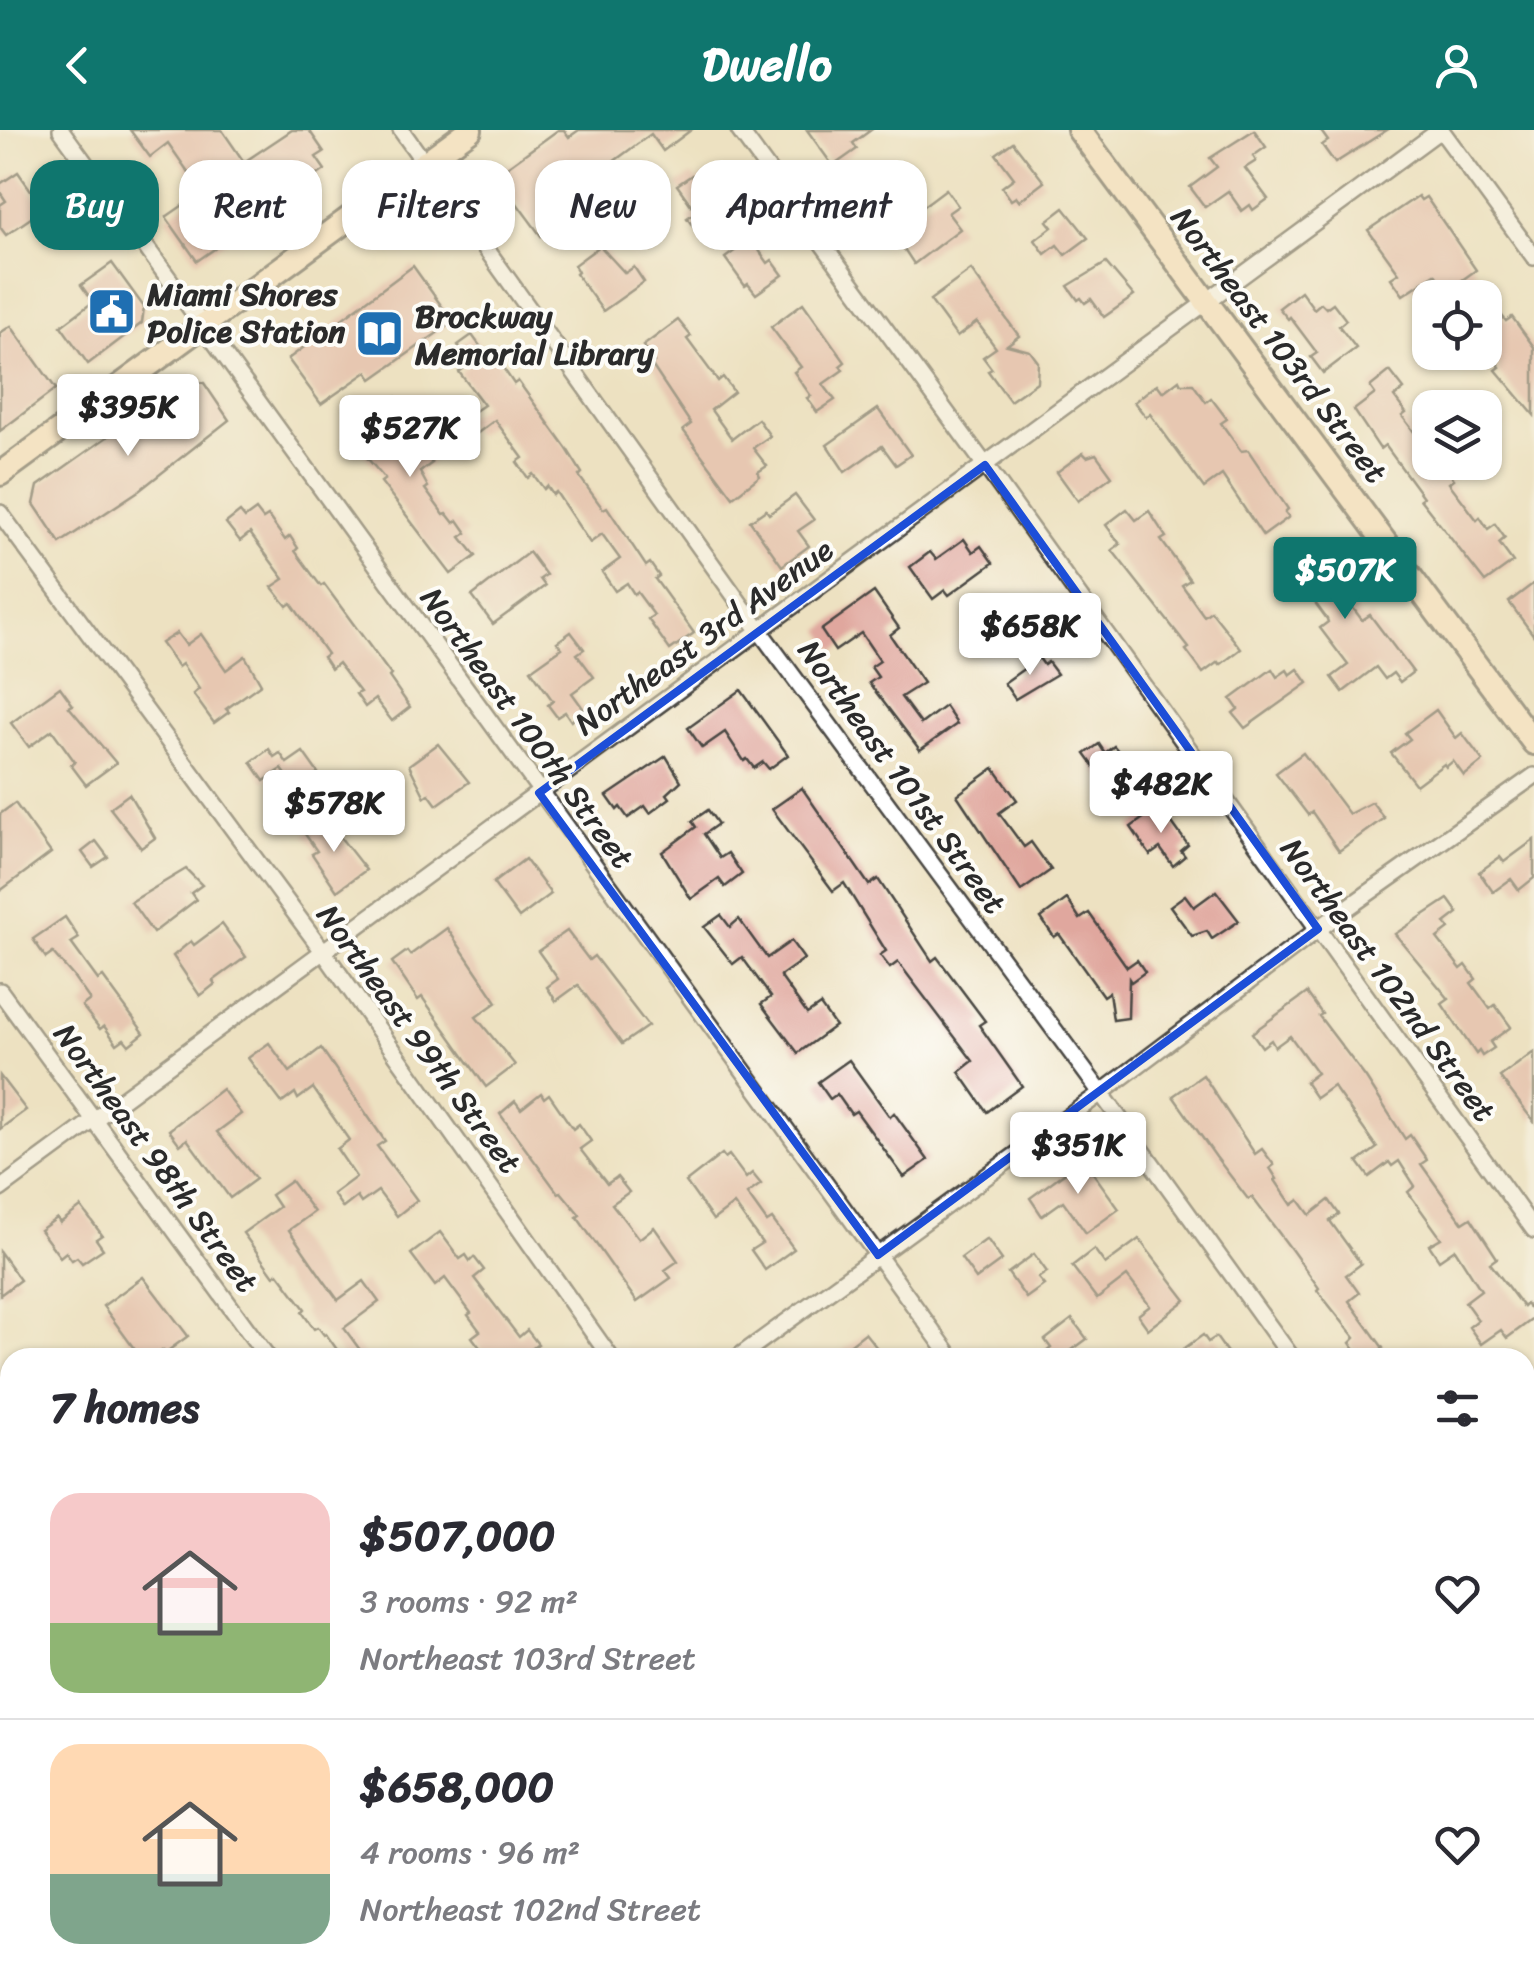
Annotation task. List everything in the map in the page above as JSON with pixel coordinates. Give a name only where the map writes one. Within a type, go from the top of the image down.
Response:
[{"type":"main road","points":[[429,160],[470,130]]},
{"type":"main road","name":"Northeast 103rd Street","points":[[1079,130],[1534,742]]},
{"type":"main road","points":[[0,474],[342,224]]},
{"type":"street","name":"Northeast 100th Street","points":[[60,130],[945,1348]]},
{"type":"street","name":"Northeast 101st Street","points":[[401,130],[423,160]]},
{"type":"street","name":"Northeast 102nd Street","points":[[739,130],[1534,1230]]},
{"type":"street","name":"Northeast 3rd Avenue","points":[[0,1189],[1440,130]]},
{"type":"street","points":[[1440,130],[1534,257]]},
{"type":"street","name":"Northeast 101st Street","points":[[487,250],[759,630],[1285,1348]]},
{"type":"street","name":"Northeast 99th Street","points":[[0,514],[323,951],[604,1348]]},
{"type":"street","points":[[751,1348],[1101,1093],[1318,929],[1534,776]]},
{"type":"street","name":"Northeast 98th Street","points":[[0,990],[261,1348]]},
{"type":"highlighted area","points":[[985,465],[1318,929],[878,1255],[539,793]]},
{"type":"building","points":[[130,130],[222,130],[243,160],[180,160],[168,143],[150,157]]},
{"type":"building","points":[[292,130],[309,130],[324,152],[316,157],[318,160],[247,160]]},
{"type":"building","points":[[558,130],[564,130],[569,137],[579,130],[691,130],[663,151],[651,134],[616,160],[535,160],[535,228],[515,201],[515,161]]},
{"type":"building","points":[[807,130],[871,130],[853,143],[857,149],[841,160],[829,160]]},
{"type":"building","points":[[1254,130],[1266,147],[1245,168],[1268,199],[1253,210],[1250,205],[1242,211],[1228,191],[1205,207],[1190,187],[1217,167],[1210,158]]},
{"type":"building","points":[[1320,130],[1387,130],[1335,163],[1322,145],[1328,141]]},
{"type":"building","points":[[1013,142],[1044,182],[1019,201],[1016,197],[1011,200],[1002,187],[1014,178],[996,154]]},
{"type":"building","points":[[18,172],[30,189],[30,219],[6,235],[0,227],[0,205],[6,201],[0,184]]},
{"type":"building","points":[[691,176],[691,205],[677,185]]},
{"type":"building","points":[[946,189],[958,206],[948,213],[960,229],[914,264],[905,250],[927,250],[927,203]]},
{"type":"building","points":[[1418,196],[1421,200],[1426,197],[1476,270],[1462,280],[1439,280],[1435,274],[1426,280],[1412,280],[1412,289],[1403,295],[1391,278],[1399,273],[1368,230]]},
{"type":"building","points":[[179,208],[179,235],[166,217]]},
{"type":"building","points":[[1064,208],[1088,238],[1065,255],[1057,245],[1045,254],[1035,240],[1052,227],[1047,221]]},
{"type":"building","points":[[189,250],[213,250],[197,261]]},
{"type":"building","points":[[595,250],[604,250],[625,273],[634,267],[644,282],[603,311],[576,274],[574,265]]},
{"type":"building","points":[[736,250],[759,250],[783,275],[756,294],[748,284],[745,286],[725,258]]},
{"type":"building","name":"Miami Shores Police Station","points":[[112,263],[144,307],[142,323],[88,364],[61,326],[93,302],[81,285]]},
{"type":"building","points":[[1106,263],[1134,296],[1104,317],[1091,299],[1085,303],[1081,298],[1078,300],[1068,286]]},
{"type":"building","name":"Brockway Memorial Library","points":[[413,266],[453,322],[372,379],[367,372],[321,404],[288,359]]},
{"type":"building","points":[[971,270],[1019,336],[1007,345],[1030,351],[1038,362],[1037,382],[1010,401],[988,371],[992,369],[983,357],[996,348],[977,322],[957,337],[930,300]]},
{"type":"building","points":[[1301,291],[1314,309],[1321,303],[1326,308],[1333,303],[1346,320],[1339,326],[1356,348],[1323,373],[1311,357],[1317,353],[1279,308]]},
{"type":"building","points":[[803,303],[845,362],[840,366],[843,370],[823,384],[835,400],[817,412],[794,372],[801,367],[771,327]]},
{"type":"building","points":[[1502,316],[1506,321],[1512,317],[1534,347],[1534,415],[1496,370],[1502,370]]},
{"type":"building","points":[[678,320],[718,381],[723,377],[734,392],[711,410],[732,439],[758,419],[770,436],[753,448],[767,466],[733,497],[683,430],[691,424],[643,346]]},
{"type":"building","points":[[11,326],[56,389],[0,431],[0,333]]},
{"type":"building","points":[[472,335],[488,357],[493,353],[514,384],[518,381],[567,449],[582,473],[579,476],[603,509],[607,507],[646,566],[650,563],[659,576],[655,579],[694,633],[670,650],[648,619],[654,615],[637,592],[634,594],[627,583],[615,591],[602,572],[620,559],[602,534],[590,543],[556,492],[553,495],[547,486],[544,489],[533,474],[528,478],[517,462],[523,458],[495,420],[475,435],[463,419],[484,405],[459,372],[467,366],[457,352],[461,350],[458,345]]},
{"type":"building","points":[[1390,371],[1404,389],[1394,397],[1412,429],[1412,480],[1453,480],[1449,483],[1477,520],[1480,517],[1488,529],[1495,524],[1505,538],[1499,543],[1513,562],[1485,582],[1420,499],[1423,497],[1385,445],[1380,449],[1354,410],[1375,394],[1370,387]]},
{"type":"building","points":[[1179,380],[1181,384],[1193,384],[1206,402],[1211,398],[1227,419],[1221,423],[1241,451],[1248,450],[1288,509],[1285,512],[1289,517],[1263,536],[1222,475],[1204,488],[1150,414],[1146,417],[1134,402],[1157,384],[1163,392]]},
{"type":"building","points":[[186,381],[204,383],[229,420],[140,490],[60,543],[34,504],[38,486]]},
{"type":"building","points":[[396,397],[420,435],[415,439],[432,463],[420,472],[428,487],[425,489],[444,515],[454,523],[458,520],[467,533],[461,537],[476,556],[451,574],[381,482],[385,479],[346,433]]},
{"type":"building","points":[[878,409],[911,455],[896,465],[882,446],[845,472],[827,445]]},
{"type":"building","points":[[1083,453],[1087,457],[1096,454],[1112,476],[1078,501],[1057,472]]},
{"type":"building","points":[[795,495],[814,520],[798,531],[809,546],[782,566],[750,521],[766,510],[769,514]]},
{"type":"building","points":[[1127,509],[1136,520],[1149,511],[1166,537],[1161,540],[1190,580],[1182,585],[1204,616],[1211,611],[1241,649],[1220,665],[1218,662],[1203,673],[1186,650],[1189,648],[1112,550],[1120,544],[1106,525]]},
{"type":"building","points":[[256,510],[263,519],[268,516],[285,540],[290,536],[298,548],[295,551],[391,675],[410,707],[392,721],[375,699],[365,707],[356,694],[360,692],[338,663],[331,669],[323,657],[327,654],[291,603],[287,606],[272,587],[284,579],[250,533],[240,541],[226,523],[240,512],[245,518]]},
{"type":"building","points":[[964,539],[973,552],[981,546],[993,563],[949,595],[945,590],[933,599],[910,567],[930,552],[936,559]]},
{"type":"building","points":[[1306,541],[1324,566],[1331,561],[1341,575],[1333,580],[1347,600],[1362,620],[1370,615],[1413,672],[1400,682],[1393,673],[1385,679],[1376,667],[1343,692],[1332,677],[1348,665],[1320,628],[1327,619],[1302,585],[1295,591],[1284,575],[1291,570],[1288,566],[1292,563],[1286,555]]},
{"type":"building","points":[[529,552],[546,575],[540,579],[545,586],[493,624],[472,596]]},
{"type":"building","points":[[1534,583],[1534,636],[1509,602]]},
{"type":"building","points":[[874,592],[899,628],[890,635],[923,683],[901,697],[921,724],[945,706],[957,724],[920,750],[869,683],[878,677],[871,667],[880,661],[861,633],[835,651],[821,630]]},
{"type":"building","points":[[1009,595],[1034,629],[1029,632],[1033,638],[1017,649],[1007,636],[1001,641],[982,614]]},
{"type":"building","points":[[571,632],[584,649],[577,654],[594,677],[572,693],[585,711],[571,721],[565,712],[557,717],[548,705],[553,701],[531,670],[562,648],[557,642]]},
{"type":"building","points":[[177,633],[186,645],[201,634],[226,670],[245,656],[261,684],[226,709],[229,712],[214,723],[193,694],[199,689],[161,643]]},
{"type":"building","points":[[1039,658],[1057,674],[1015,699],[1004,683]]},
{"type":"building","points":[[1272,669],[1277,677],[1298,669],[1308,683],[1245,728],[1233,713],[1238,709],[1231,699]]},
{"type":"building","points":[[60,687],[73,705],[69,707],[116,763],[86,785],[52,730],[29,747],[11,723]]},
{"type":"building","points":[[741,690],[788,755],[769,769],[763,762],[754,768],[747,759],[744,761],[725,732],[702,748],[688,728]]},
{"type":"building","points":[[1436,710],[1456,738],[1462,733],[1483,761],[1464,776],[1453,761],[1446,767],[1444,764],[1416,785],[1391,753],[1410,739],[1405,733]]},
{"type":"building","points":[[438,744],[469,782],[437,805],[429,794],[425,797],[409,765]]},
{"type":"building","points":[[1099,744],[1105,753],[1114,746],[1143,781],[1118,799],[1085,754]]},
{"type":"building","points":[[269,749],[274,757],[280,753],[287,763],[303,752],[318,773],[296,789],[282,769],[264,781],[251,762]]},
{"type":"building","points":[[1303,753],[1349,814],[1372,802],[1384,818],[1339,851],[1312,812],[1308,815],[1276,773]]},
{"type":"building","points":[[666,756],[681,781],[667,794],[670,798],[650,813],[645,806],[628,818],[620,807],[617,810],[607,796]]},
{"type":"building","points":[[994,768],[1017,800],[999,813],[1024,847],[1031,842],[1051,870],[1021,891],[957,795]]},
{"type":"building","points":[[802,788],[869,885],[878,879],[932,961],[937,957],[985,1021],[979,1025],[1022,1086],[987,1112],[959,1072],[973,1061],[898,962],[890,968],[880,955],[886,951],[844,883],[833,891],[772,809]]},
{"type":"building","points":[[129,794],[155,838],[141,848],[110,808]]},
{"type":"building","points":[[15,803],[51,853],[0,891],[0,814]]},
{"type":"building","points":[[1160,806],[1188,845],[1181,851],[1185,856],[1173,866],[1160,848],[1150,855],[1131,827]]},
{"type":"building","points":[[708,810],[718,824],[704,834],[720,858],[728,853],[742,874],[725,887],[719,879],[691,899],[662,852],[696,827],[692,821]]},
{"type":"building","points":[[326,819],[366,870],[337,891],[312,854],[317,851],[305,834]]},
{"type":"building","points":[[1534,840],[1534,878],[1519,890],[1511,879],[1493,892],[1479,872],[1500,857],[1504,862]]},
{"type":"building","points":[[96,841],[108,857],[93,867],[82,852]]},
{"type":"building","points":[[525,859],[551,894],[519,918],[493,883]]},
{"type":"building","points":[[186,869],[202,885],[191,893],[196,900],[153,933],[131,902]]},
{"type":"building","points":[[1216,891],[1239,921],[1212,939],[1207,931],[1192,936],[1170,906],[1185,895],[1194,907]]},
{"type":"building","points":[[1067,899],[1080,919],[1089,913],[1127,967],[1137,960],[1145,972],[1131,982],[1129,979],[1128,1018],[1113,1020],[1109,992],[1103,996],[1059,934],[1054,937],[1041,918]]},
{"type":"building","points":[[1448,899],[1458,913],[1445,923],[1449,929],[1437,938],[1461,969],[1466,965],[1476,979],[1471,983],[1490,1009],[1495,1005],[1511,1027],[1490,1042],[1494,1048],[1482,1056],[1479,1051],[1476,1054],[1442,1004],[1449,999],[1395,934]]},
{"type":"building","points":[[721,915],[730,927],[739,919],[767,958],[791,941],[804,959],[780,976],[807,1014],[820,1005],[835,1026],[798,1053],[761,1004],[771,997],[742,957],[733,964],[704,927]]},
{"type":"building","points":[[65,917],[79,938],[71,943],[98,980],[103,977],[144,1033],[129,1045],[124,1039],[117,1044],[104,1026],[100,1029],[82,1006],[90,1000],[73,976],[53,953],[46,958],[33,939]]},
{"type":"building","points":[[222,924],[246,957],[213,981],[215,984],[200,996],[173,956]]},
{"type":"building","points":[[447,928],[497,1002],[476,1017],[515,1065],[486,1087],[392,962],[407,951],[410,955]]},
{"type":"building","points":[[567,931],[589,960],[594,956],[648,1026],[622,1044],[578,985],[556,1001],[547,987],[558,979],[538,951]]},
{"type":"building","points":[[1307,993],[1405,1139],[1410,1135],[1427,1160],[1421,1164],[1463,1223],[1471,1218],[1497,1258],[1490,1263],[1523,1307],[1526,1304],[1534,1314],[1507,1338],[1501,1330],[1481,1344],[1469,1327],[1478,1320],[1465,1302],[1481,1290],[1455,1249],[1439,1260],[1429,1245],[1441,1238],[1408,1192],[1415,1186],[1399,1161],[1392,1166],[1389,1162],[1369,1177],[1358,1162],[1377,1148],[1333,1086],[1316,1098],[1305,1082],[1317,1073],[1290,1036],[1275,1047],[1271,1040],[1262,1047],[1252,1033]]},
{"type":"building","points":[[269,1043],[290,1072],[321,1048],[385,1141],[377,1146],[417,1200],[397,1216],[378,1191],[361,1203],[357,1197],[343,1208],[333,1194],[356,1177],[337,1149],[349,1140],[313,1088],[298,1099],[295,1093],[282,1103],[248,1058]]},
{"type":"building","points":[[1534,1052],[1534,1122],[1500,1077]]},
{"type":"building","points":[[849,1060],[890,1117],[894,1113],[928,1160],[904,1177],[856,1111],[851,1114],[837,1094],[830,1099],[818,1082]]},
{"type":"building","points":[[1203,1075],[1255,1154],[1262,1149],[1274,1165],[1270,1168],[1275,1180],[1292,1205],[1299,1200],[1310,1215],[1329,1200],[1339,1214],[1330,1221],[1361,1264],[1346,1275],[1359,1293],[1349,1301],[1383,1348],[1354,1348],[1350,1343],[1355,1338],[1173,1096]]},
{"type":"building","points":[[0,1076],[26,1110],[0,1129]]},
{"type":"building","points":[[222,1089],[241,1114],[217,1132],[256,1179],[230,1198],[187,1139],[180,1145],[169,1130]]},
{"type":"building","points":[[541,1093],[544,1098],[549,1094],[573,1129],[579,1124],[591,1141],[580,1149],[607,1184],[617,1177],[629,1192],[612,1204],[639,1239],[654,1227],[678,1261],[665,1270],[671,1278],[637,1302],[577,1217],[580,1215],[558,1193],[500,1114],[515,1101],[521,1109]]},
{"type":"building","points":[[722,1154],[725,1158],[729,1155],[746,1178],[752,1173],[761,1184],[747,1194],[794,1249],[765,1270],[751,1250],[762,1243],[734,1204],[713,1220],[686,1182]]},
{"type":"building","points":[[1083,1159],[1119,1209],[1086,1233],[1063,1201],[1042,1216],[1030,1198]]},
{"type":"building","points":[[291,1181],[314,1212],[289,1230],[338,1300],[364,1281],[379,1302],[344,1328],[359,1348],[336,1348],[318,1327],[314,1329],[302,1312],[305,1309],[278,1273],[274,1276],[243,1233],[279,1207],[271,1195]]},
{"type":"building","points":[[81,1207],[102,1235],[96,1239],[103,1249],[82,1263],[77,1257],[72,1260],[66,1252],[60,1257],[40,1230],[57,1218],[60,1223]]},
{"type":"building","points":[[440,1232],[460,1259],[466,1255],[470,1261],[474,1257],[484,1270],[474,1278],[519,1337],[527,1330],[538,1344],[533,1348],[480,1348],[472,1337],[480,1331],[468,1315],[471,1313],[445,1278],[435,1286],[411,1254]]},
{"type":"building","points":[[987,1239],[1002,1260],[976,1279],[961,1258]]},
{"type":"building","points":[[1139,1239],[1186,1300],[1148,1329],[1138,1315],[1150,1306],[1127,1276],[1097,1299],[1072,1266],[1094,1249],[1105,1264]]},
{"type":"building","points":[[0,1252],[20,1280],[0,1295]]},
{"type":"building","points":[[1034,1254],[1047,1272],[1038,1278],[1044,1285],[1026,1298],[1008,1273]]},
{"type":"building","points":[[143,1277],[188,1336],[172,1348],[134,1348],[103,1306]]},
{"type":"building","points":[[1072,1319],[1087,1339],[1075,1348],[1051,1348],[1045,1340]]},
{"type":"building","points":[[865,1333],[877,1348],[846,1348]]},
{"type":"building","points":[[1203,1335],[1208,1342],[1216,1337],[1224,1348],[1185,1348]]},
{"type":"place","name":"Miami Shores Police Station","points":[[112,312]]},
{"type":"place","name":"Brockway Memorial Library","points":[[380,334]]}]
